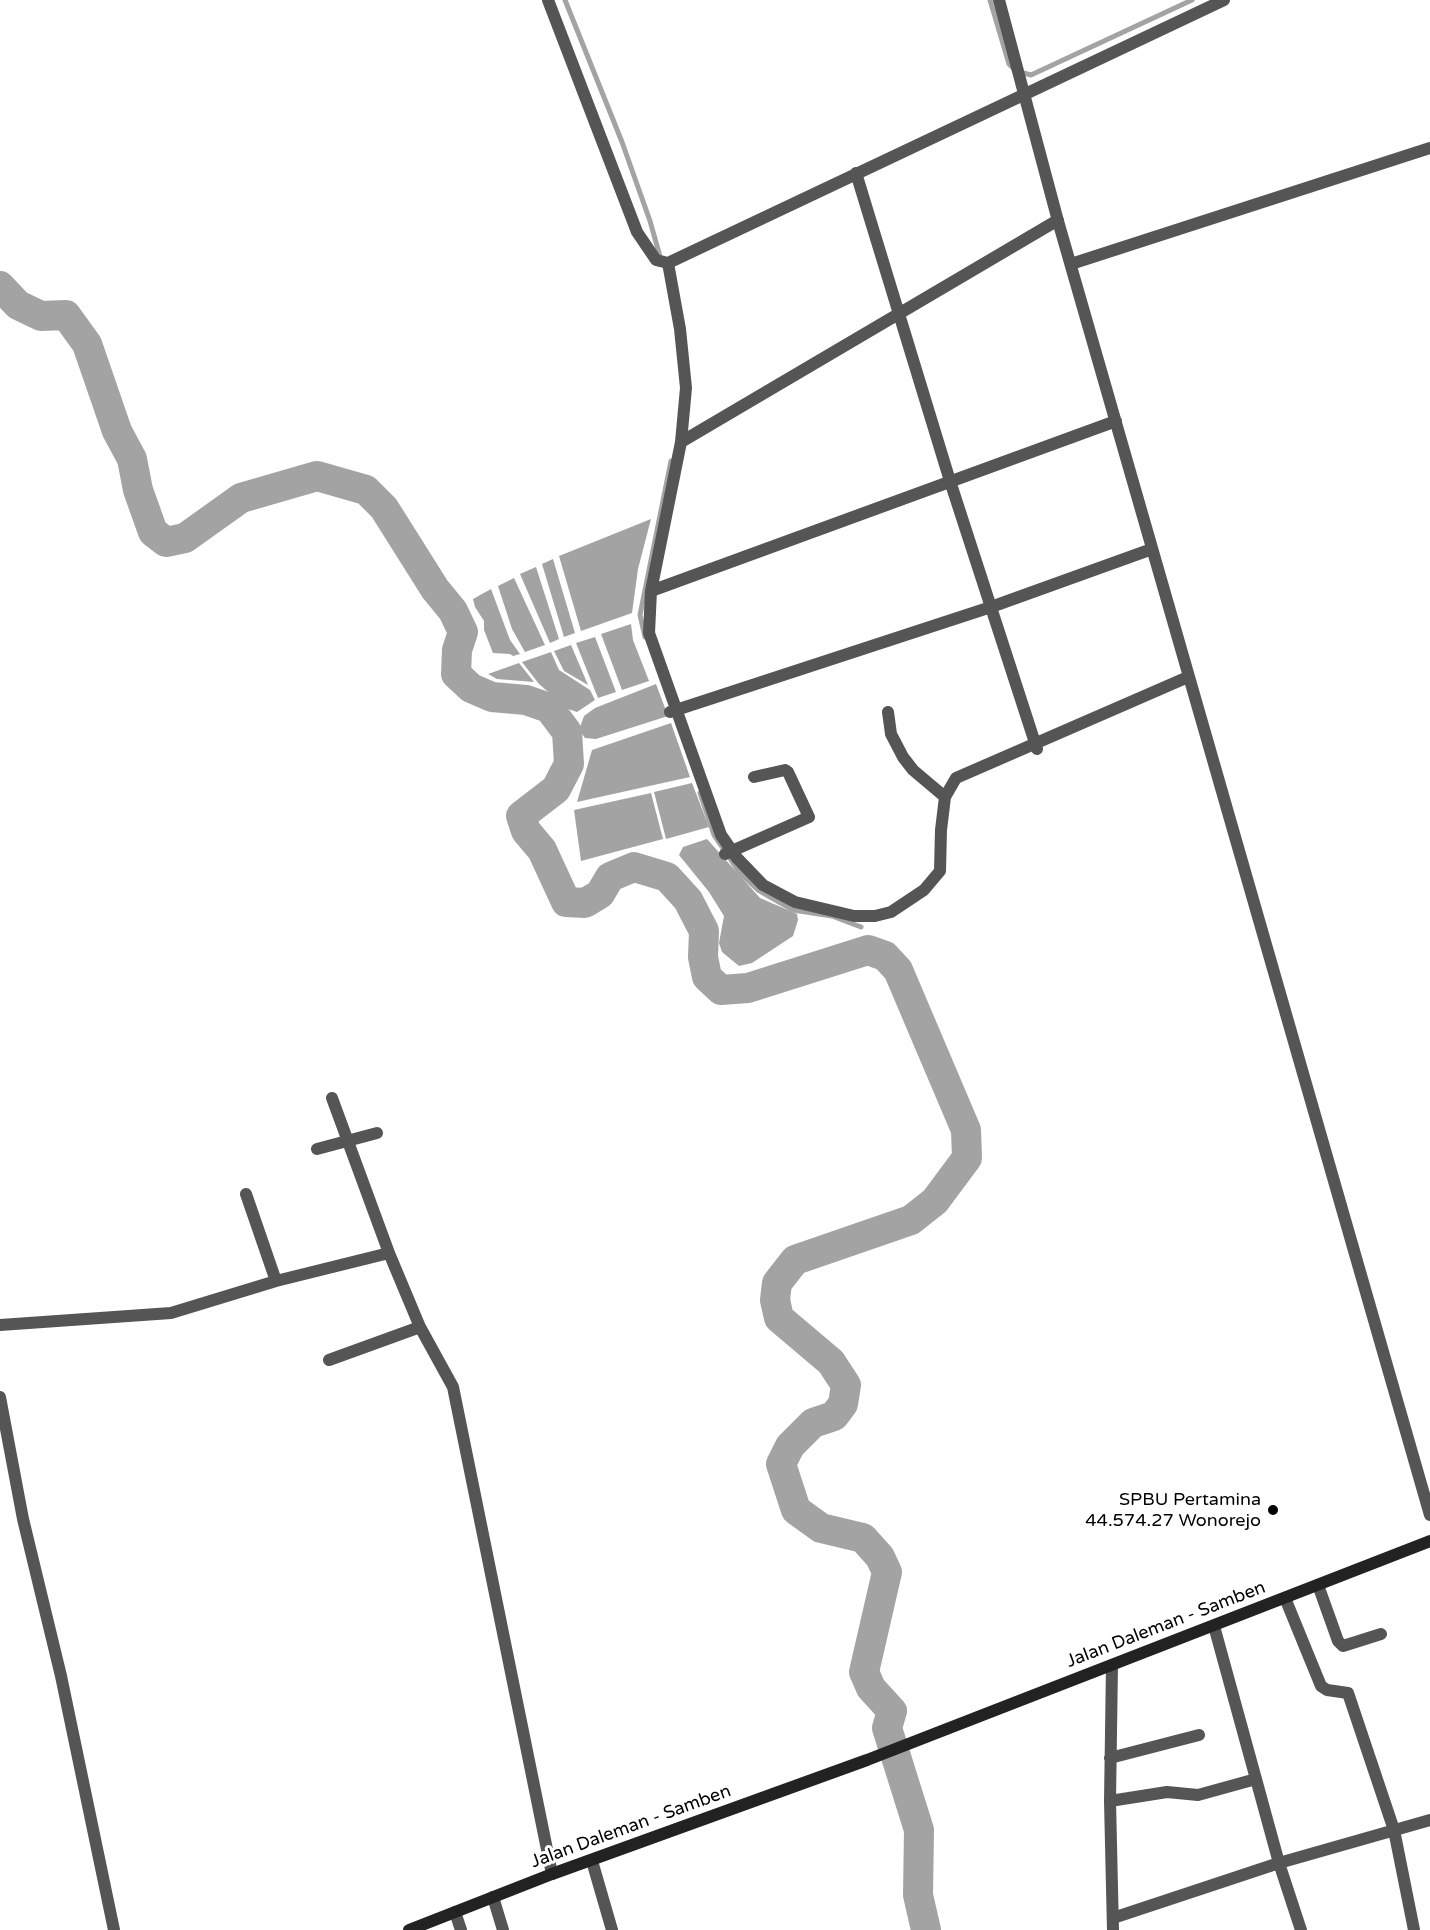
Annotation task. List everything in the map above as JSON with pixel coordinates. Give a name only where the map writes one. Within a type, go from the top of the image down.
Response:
[{"type":"main road","name":"Jalan Daleman - Samben","points":[[409,1930],[552,1874],[867,1760],[1430,1541]]},
{"type":"street","points":[[548,0],[637,232],[656,260],[668,263],[1224,0]]},
{"type":"street","points":[[999,0],[1058,220],[1188,677],[1430,1515]]},
{"type":"street","points":[[1071,264],[1430,148]]},
{"type":"street","points":[[856,173],[950,481],[1036,746]]},
{"type":"street","points":[[681,442],[1058,220]]},
{"type":"street","points":[[668,263],[680,329],[686,388],[681,442],[651,591],[649,633],[672,712],[727,853],[763,885],[795,902],[854,916],[884,915],[911,901],[940,871],[940,830],[945,797],[956,778],[1036,746],[1188,677]]},
{"type":"street","points":[[651,591],[1116,421]]},
{"type":"street","points":[[672,712],[991,607],[1152,549]]},
{"type":"street","points":[[888,712],[891,734],[903,757],[913,770],[945,797]]},
{"type":"street","points":[[727,853],[809,817],[788,772],[785,770],[754,777]]},
{"type":"street","points":[[332,1098],[388,1253],[420,1327],[453,1386],[552,1874]]},
{"type":"street","points":[[317,1149],[378,1133]]},
{"type":"street","points":[[246,1194],[276,1281]]},
{"type":"street","points":[[0,1325],[171,1313],[276,1281],[388,1253]]},
{"type":"street","points":[[328,1360],[420,1327]]},
{"type":"street","points":[[0,1397],[23,1519],[61,1676],[114,1930]]},
{"type":"street","points":[[1318,1585],[1338,1641],[1343,1646],[1381,1634]]},
{"type":"street","points":[[1285,1598],[1321,1686],[1327,1690],[1348,1693],[1394,1830],[1414,1930]]},
{"type":"street","points":[[1214,1626],[1279,1863],[1301,1930]]},
{"type":"street","points":[[1112,1665],[1110,1801],[1113,1924],[1279,1863],[1430,1820]]},
{"type":"street","points":[[1110,1758],[1199,1735]]},
{"type":"street","points":[[1110,1801],[1167,1792],[1198,1795],[1256,1779]]},
{"type":"street","points":[[592,1861],[612,1930]]},
{"type":"street","points":[[493,1897],[503,1930]]},
{"type":"street","points":[[455,1912],[461,1930]]},
{"type":"shaded area","points":[[651,519],[638,569],[632,613],[581,631],[559,556]]},
{"type":"shaded area","points":[[553,559],[575,633],[564,637],[542,564]]},
{"type":"shaded area","points":[[536,567],[559,639],[550,643],[520,574]]},
{"type":"shaded area","points":[[514,578],[545,645],[525,652],[512,629],[498,586]]},
{"type":"shaded area","points":[[491,589],[510,640],[520,654],[513,656],[493,653],[484,630],[484,621],[473,599]]},
{"type":"shaded area","points":[[631,624],[633,640],[649,681],[622,690],[601,634]]},
{"type":"shaded area","points":[[595,637],[616,692],[598,698],[576,643]]},
{"type":"shaded area","points":[[571,645],[588,685],[564,671],[554,651]]},
{"type":"shaded area","points":[[551,652],[559,670],[590,690],[595,700],[577,712],[568,709],[539,684],[522,662]]},
{"type":"shaded area","points":[[519,663],[534,682],[497,679],[488,674]]},
{"type":"shaded area","points":[[656,684],[668,716],[596,739],[585,738],[579,730],[584,716],[595,708]]},
{"type":"shaded area","points":[[671,723],[690,777],[577,802],[592,750]]},
{"type":"shaded area","points":[[692,783],[709,827],[666,839],[654,792]]},
{"type":"shaded area","points":[[651,793],[663,839],[581,861],[574,810]]},
{"type":"shaded area","points":[[707,839],[760,898],[797,914],[798,920],[793,936],[752,963],[739,966],[722,952],[719,943],[724,916],[709,892],[679,855],[683,847]]},
{"type":"waterway","points":[[565,0],[622,142],[661,260]]},
{"type":"waterway","points":[[990,0],[1009,64],[1016,71],[1031,75],[1192,0]]},
{"type":"waterway","points":[[0,286],[18,305],[41,316],[66,315],[87,344],[117,431],[132,459],[138,490],[153,532],[166,542],[185,538],[241,498],[317,476],[366,490],[384,508],[435,589],[453,611],[463,632],[457,650],[456,674],[471,688],[492,697],[526,700],[549,708],[567,732],[569,764],[556,789],[521,816],[526,831],[542,850],[566,902],[585,903],[600,894],[610,877],[634,867],[667,877],[688,900],[704,931],[703,957],[707,977],[721,990],[748,988],[868,950],[885,956],[898,970],[966,1130],[967,1158],[935,1201],[911,1220],[795,1260],[777,1283],[775,1300],[779,1318],[831,1362],[846,1385],[843,1404],[834,1416],[813,1423],[790,1446],[781,1464],[796,1510],[821,1528],[863,1538],[880,1557],[887,1572],[864,1672],[871,1688],[892,1711],[887,1728],[919,1830],[918,1895],[926,1930]]},
{"type":"waterway","points":[[645,637],[640,615],[671,461]]},
{"type":"waterway","points":[[700,793],[714,835],[740,873],[758,890],[793,910],[832,916],[861,927]]},
{"type":"place","name":"SPBU Pertamina 44.574.27 Wonorejo","points":[[1273,1510]]}]
